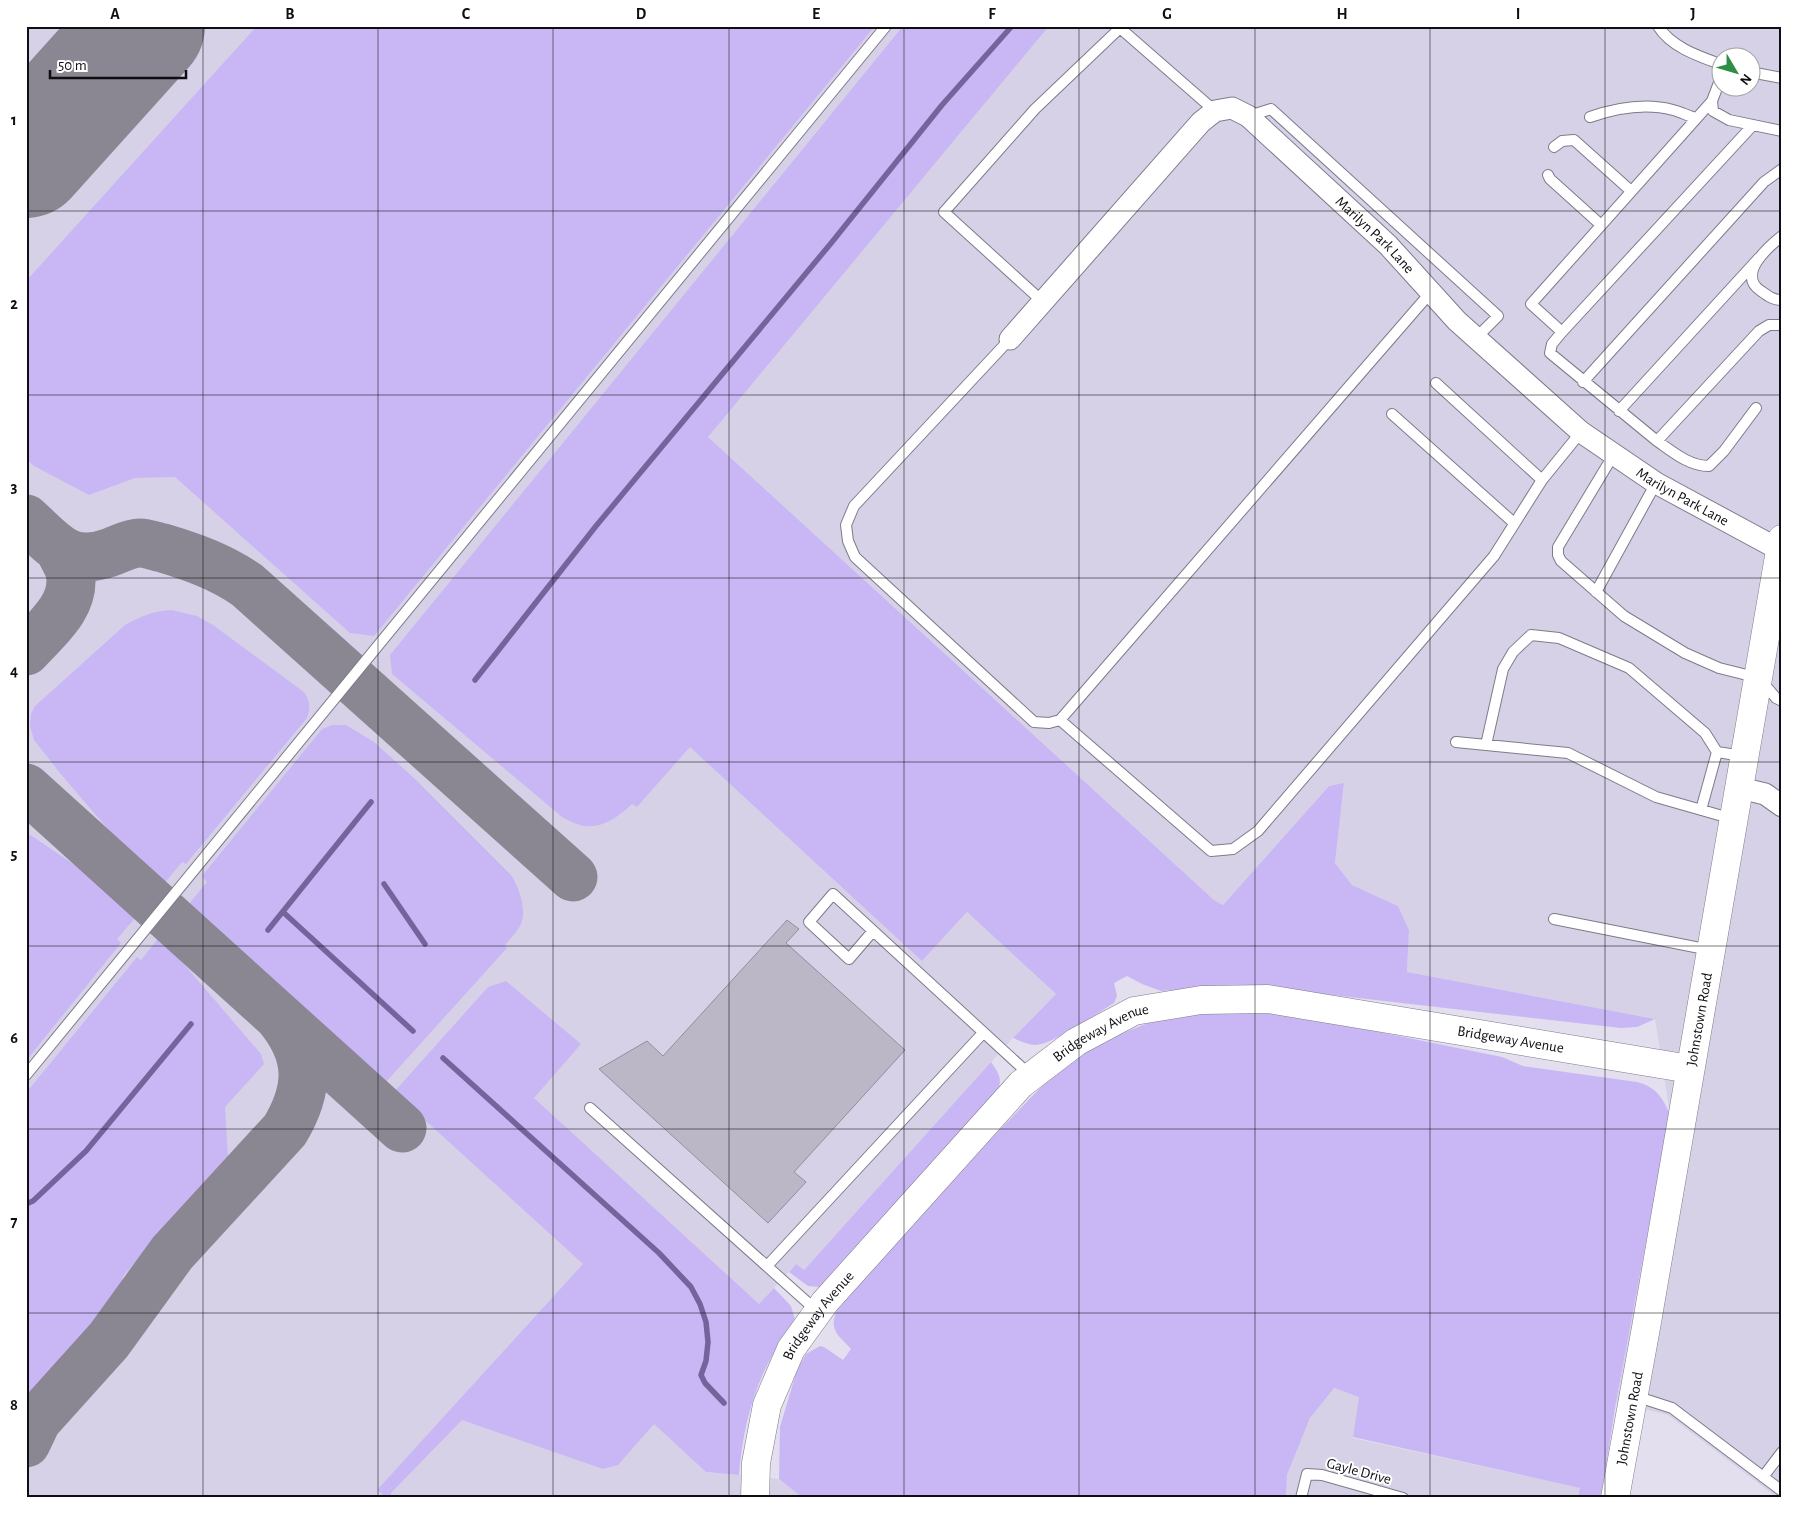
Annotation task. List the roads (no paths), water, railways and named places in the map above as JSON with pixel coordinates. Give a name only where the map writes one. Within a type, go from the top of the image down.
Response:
[{"type":"street","name":"Marilyn Park Lane","points":[[1215,111],[1232,108],[1248,116],[1388,245],[1476,338],[1582,432],[1656,483],[1781,547]]},
{"type":"street","points":[[1010,339],[1201,122],[1215,111]]},
{"type":"street","name":"Johnstown Road","points":[[1615,1498],[1781,547]]},
{"type":"street","points":[[1740,788],[1765,794],[1782,806]]},
{"type":"street","name":"Bridgeway Avenue","points":[[755,1498],[756,1463],[767,1405],[791,1349],[831,1295],[1021,1084],[1076,1042],[1134,1011],[1211,1000],[1268,999],[1690,1069]]},
{"type":"lane","points":[[26,1075],[886,26]]},
{"type":"lane","points":[[1658,26],[1666,38],[1684,50],[1710,60]]},
{"type":"lane","points":[[1043,302],[944,212],[1035,109],[1120,28],[1215,111]]},
{"type":"lane","points":[[1760,74],[1782,78]]},
{"type":"lane","points":[[1562,332],[1532,304],[1712,100]]},
{"type":"lane","points":[[1712,100],[1713,111],[1729,120],[1782,131]]},
{"type":"lane","points":[[1590,117],[1618,110],[1651,107],[1673,110],[1696,118]]},
{"type":"lane","points":[[1248,116],[1271,109],[1498,316],[1476,338]]},
{"type":"lane","points":[[1753,125],[1562,332],[1552,344],[1550,354],[1658,441],[1687,461],[1700,466],[1709,466],[1724,451],[1756,408]]},
{"type":"lane","points":[[1554,147],[1562,141],[1574,140],[1631,191]]},
{"type":"lane","points":[[1583,382],[1764,182],[1782,170]]},
{"type":"lane","points":[[1548,175],[1601,226]]},
{"type":"lane","points":[[1619,410],[1759,258],[1782,236]]},
{"type":"lane","points":[[1759,258],[1752,271],[1752,282],[1758,290],[1775,300],[1782,300]]},
{"type":"lane","points":[[1010,339],[854,506],[846,525],[848,541],[855,557],[1034,722],[1049,723],[1060,720],[1431,292]]},
{"type":"lane","points":[[1658,441],[1760,331],[1769,325],[1782,325]]},
{"type":"lane","points":[[1436,383],[1542,480]]},
{"type":"lane","points":[[1392,414],[1514,523]]},
{"type":"lane","points":[[1060,720],[1211,851],[1233,849],[1258,830],[1494,556],[1542,480],[1582,432]]},
{"type":"lane","points":[[1614,454],[1558,547],[1558,555],[1561,561],[1624,616],[1685,652],[1719,668],[1759,678],[1776,698],[1782,701]]},
{"type":"lane","points":[[1596,592],[1656,483]]},
{"type":"lane","points":[[1486,745],[1503,669],[1514,652],[1531,635],[1559,638],[1629,668],[1705,733],[1717,752],[1702,810]]},
{"type":"lane","points":[[1456,742],[1568,753],[1656,797],[1734,819]]},
{"type":"lane","points":[[1717,752],[1745,757]]},
{"type":"lane","points":[[873,930],[849,958],[809,922],[833,894],[873,930],[984,1032],[1031,1076]]},
{"type":"lane","points":[[1554,919],[1711,950]]},
{"type":"lane","points":[[767,1266],[984,1032]]},
{"type":"lane","points":[[590,1108],[818,1312]]},
{"type":"lane","points":[[1634,1396],[1672,1408],[1782,1491]]},
{"type":"lane","points":[[1763,1477],[1782,1452]]},
{"type":"lane","name":"Gayle Drive","points":[[1301,1498],[1308,1474],[1322,1475],[1403,1498]]},
{"type":"waterway","points":[[475,680],[596,526],[832,242],[942,105],[1012,26]]},
{"type":"waterway","points":[[268,930],[371,802]]},
{"type":"waterway","points":[[384,884],[425,944]]},
{"type":"waterway","points":[[283,912],[413,1031]]},
{"type":"waterway","points":[[26,1204],[33,1201],[86,1151],[191,1024]]},
{"type":"waterway","points":[[443,1058],[659,1253],[691,1287],[700,1304],[706,1322],[708,1342],[706,1361],[701,1375],[705,1383],[724,1403]]}]
